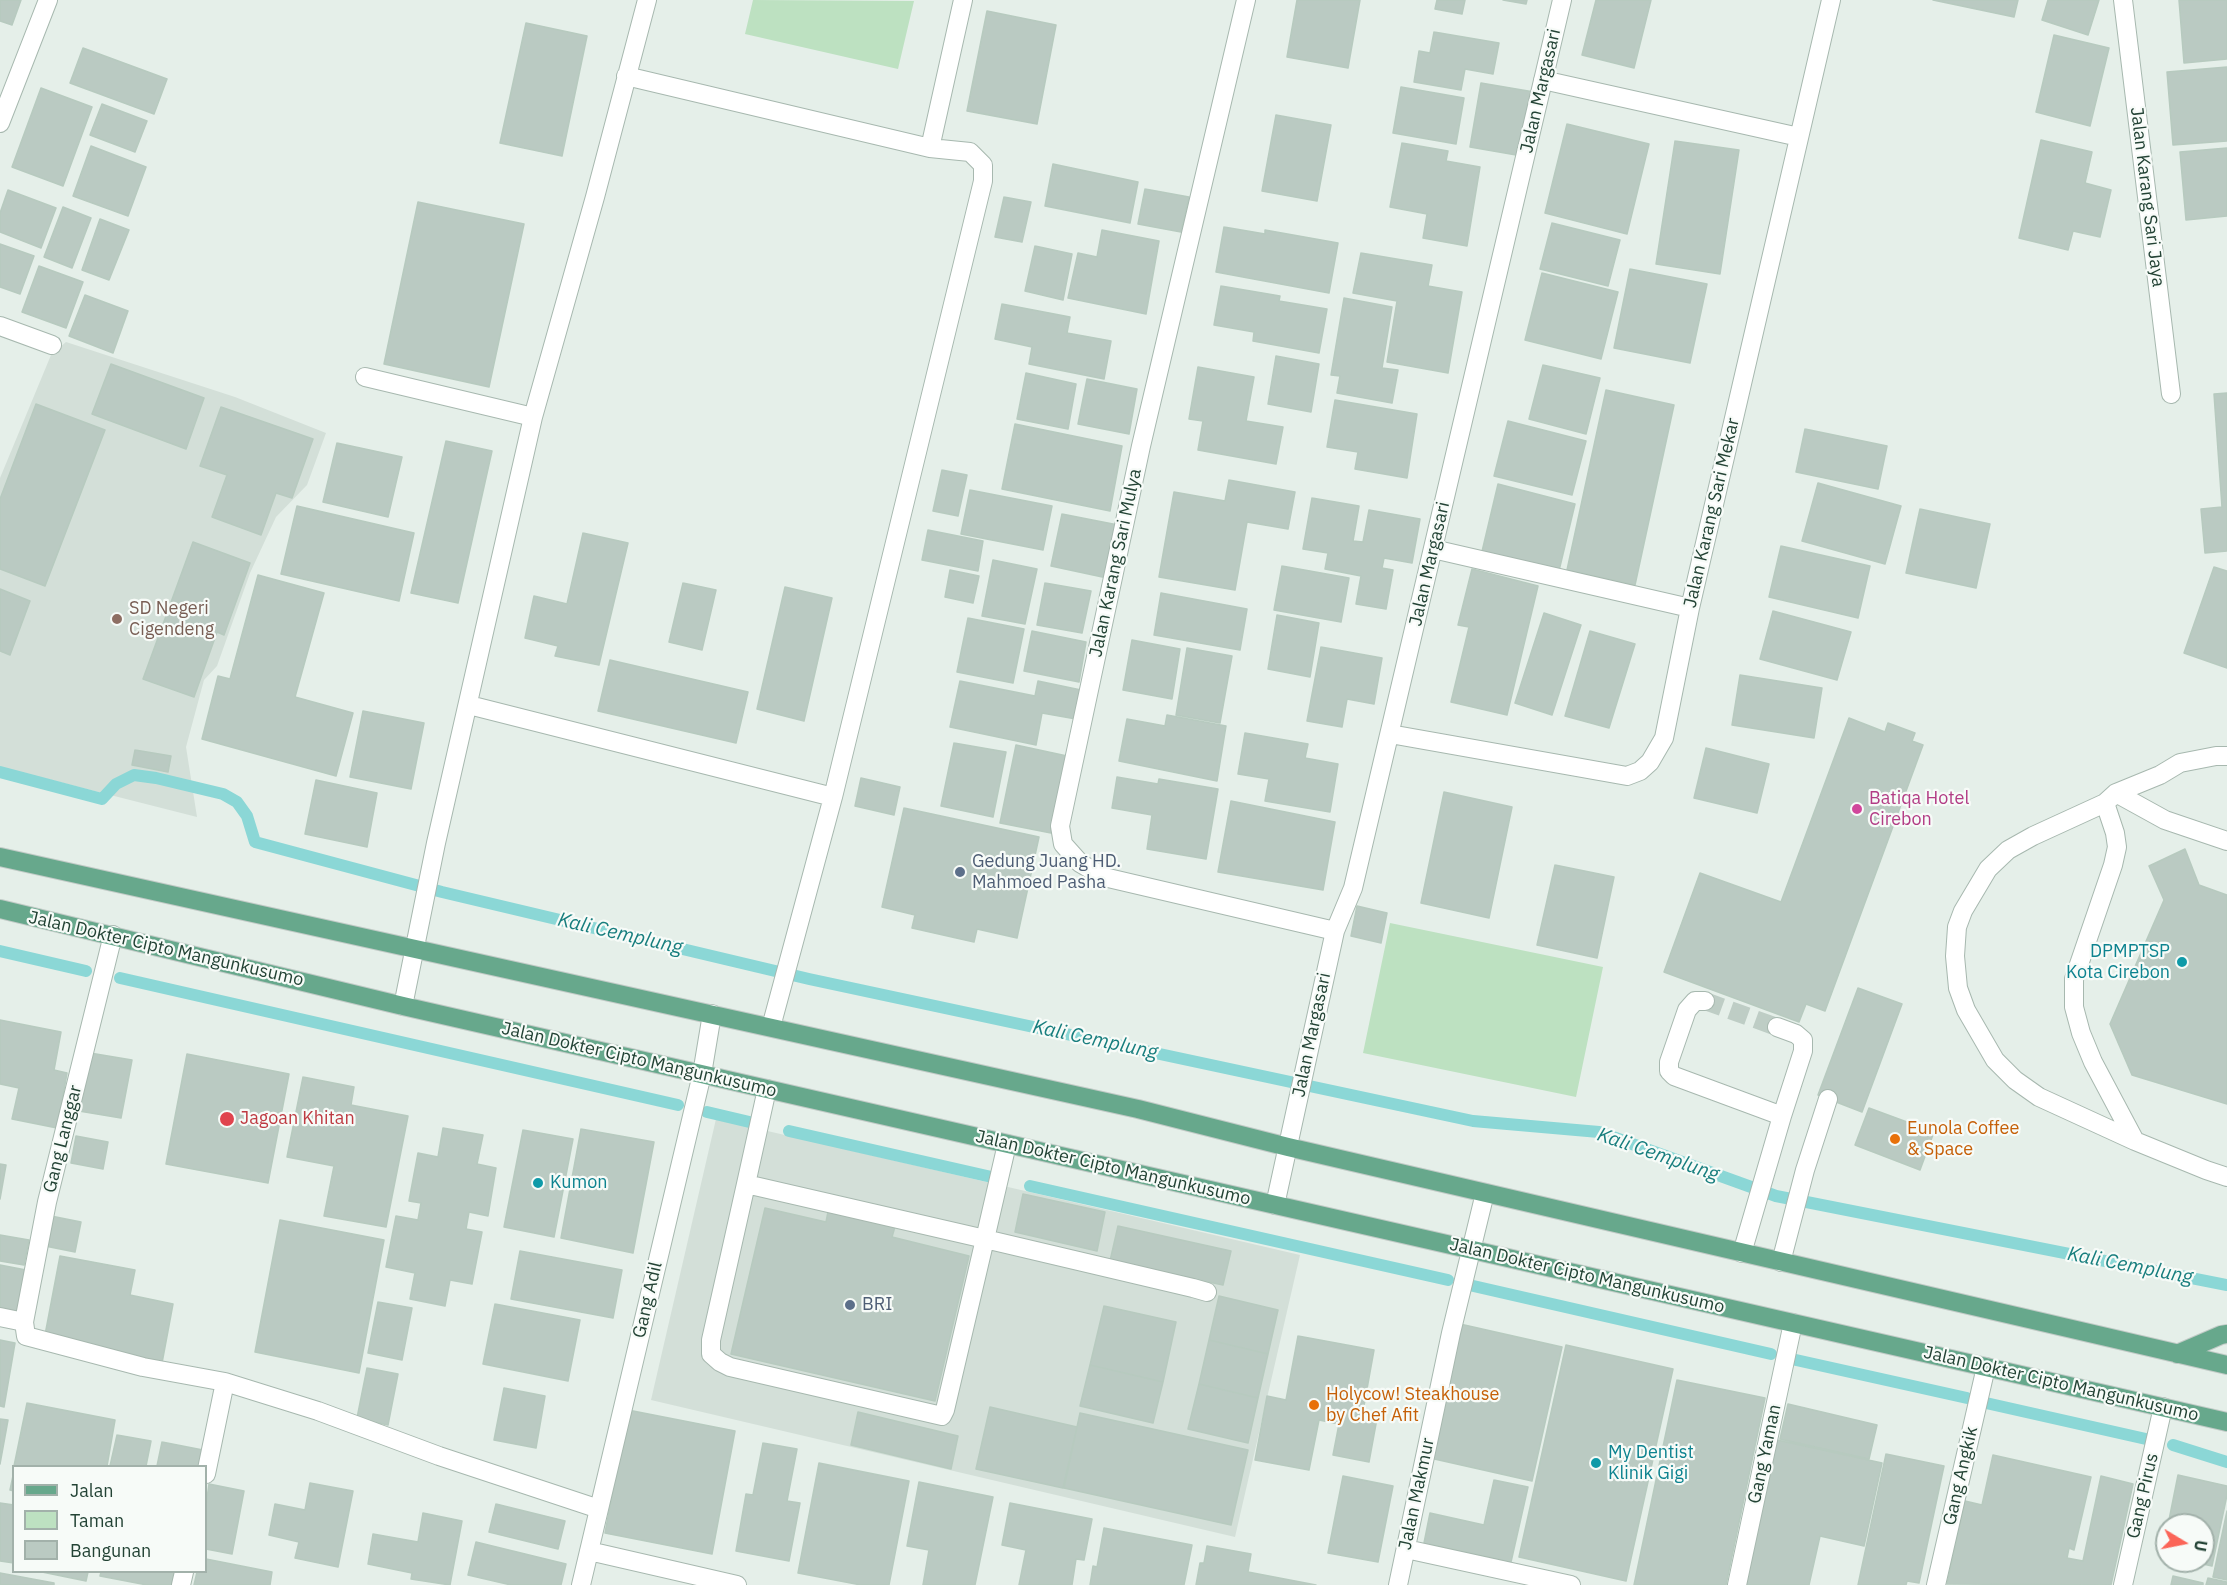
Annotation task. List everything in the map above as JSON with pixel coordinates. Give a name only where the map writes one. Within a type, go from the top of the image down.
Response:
[{"type":"main road","points":[[0,857],[417,940],[712,1014],[1138,1109],[1288,1147],[2227,1365]]},
{"type":"main road","name":"Jalan Dokter Cipto Mangunkusumo","points":[[0,909],[403,1006],[2227,1422]]},
{"type":"main road","points":[[2177,1354],[2227,1334]]},
{"type":"street","points":[[0,123],[48,0]]},
{"type":"street","points":[[403,1006],[435,849],[533,417],[647,0]]},
{"type":"street","points":[[930,148],[963,0]]},
{"type":"street","name":"Jalan Karang Sari Mulya","points":[[1246,0],[1141,446],[1060,826],[1064,844],[1069,851],[1080,863],[1104,877],[1335,931]]},
{"type":"street","name":"Jalan Margasari","points":[[1275,1205],[1335,931],[1353,888],[1562,0]]},
{"type":"street","name":"Jalan Karang Sari Mekar","points":[[1390,734],[1627,776],[1640,771],[1650,762],[1664,738],[1690,608],[1831,0]]},
{"type":"street","name":"Jalan Karang Sari Jaya","points":[[2122,0],[2171,394]]},
{"type":"street","points":[[626,76],[930,148],[970,152],[983,165],[983,181],[833,797],[771,1027]]},
{"type":"street","points":[[1543,80],[1799,137]]},
{"type":"street","points":[[0,326],[52,345]]},
{"type":"street","points":[[365,377],[533,417]]},
{"type":"street","points":[[1433,549],[1690,608]]},
{"type":"street","points":[[469,705],[833,797]]},
{"type":"street","points":[[2227,756],[2180,763],[2008,850],[1988,869],[1964,911],[1957,927],[1955,956],[1958,988],[1966,1010],[1995,1060],[2015,1080],[2039,1097],[2135,1141],[2227,1177]]},
{"type":"street","points":[[2110,798],[2227,841]]},
{"type":"street","points":[[2110,798],[2116,847],[2114,865],[2074,979],[2074,1006],[2081,1033],[2093,1062],[2135,1141]]},
{"type":"street","name":"Gang Langgar","points":[[24,1322],[47,1202],[112,935]]},
{"type":"street","points":[[1704,1001],[1695,1000],[1687,1010],[1669,1062],[1669,1071],[1674,1077],[1782,1116]]},
{"type":"street","name":"Gang Adil","points":[[581,1585],[702,1074],[712,1014]]},
{"type":"street","points":[[1742,1253],[1803,1051],[1803,1041],[1796,1034],[1778,1027]]},
{"type":"street","points":[[767,1089],[711,1340],[711,1354],[730,1367],[936,1416],[942,1416],[945,1410],[1007,1144]]},
{"type":"street","points":[[1781,1262],[1805,1170],[1828,1099]]},
{"type":"street","points":[[746,1184],[1208,1292]]},
{"type":"street","name":"Jalan Makmur","points":[[1398,1585],[1451,1333],[1485,1193]]},
{"type":"street","points":[[0,1317],[24,1322],[27,1336],[34,1340],[143,1367],[225,1382],[599,1509]]},
{"type":"street","name":"Gang Yaman","points":[[1737,1585],[1793,1323]]},
{"type":"street","name":"Gang Angkik","points":[[1936,1585],[1986,1367]]},
{"type":"street","points":[[207,1469],[225,1382]]},
{"type":"street","name":"Gang Pirus","points":[[2123,1585],[2163,1407]]},
{"type":"street","points":[[1406,1550],[1571,1585]]},
{"type":"street","points":[[589,1551],[737,1585]]},
{"type":"shaded area","name":"SD Negeri Cigendeng","points":[[66,342],[235,397],[326,433],[307,485],[276,517],[250,573],[217,666],[204,680],[186,747],[197,817],[0,767],[0,478],[51,355]]},
{"type":"shaded area","points":[[716,1119],[1300,1255],[1235,1537],[651,1400]]},
{"type":"green space","points":[[753,0],[914,1],[898,69],[745,34]]},
{"type":"green space","points":[[1390,923],[1603,967],[1576,1097],[1363,1053]]},
{"type":"building","points":[[0,0],[21,0],[12,25],[0,21]]},
{"type":"building","points":[[1297,0],[1360,0],[1348,68],[1287,57]]},
{"type":"building","points":[[1437,0],[1465,0],[1462,14],[1435,9]]},
{"type":"building","points":[[1503,0],[1527,0],[1526,4]]},
{"type":"building","points":[[1596,0],[1651,0],[1634,68],[1582,55]]},
{"type":"building","points":[[1933,0],[2018,0],[2014,17]]},
{"type":"building","points":[[2048,0],[2099,0],[2088,35],[2042,20]]},
{"type":"building","points":[[2179,0],[2227,0],[2227,59],[2184,63]]},
{"type":"building","points":[[987,11],[1056,25],[1037,124],[967,111]]},
{"type":"building","points":[[526,23],[587,36],[562,156],[500,143]]},
{"type":"building","points":[[1434,32],[1499,43],[1493,74],[1465,69],[1461,90],[1414,82],[1419,51],[1430,53]]},
{"type":"building","points":[[2054,35],[2109,48],[2090,126],[2036,112]]},
{"type":"building","points":[[83,48],[167,79],[154,114],[70,83]]},
{"type":"building","points":[[2227,67],[2227,141],[2173,145],[2167,72]]},
{"type":"building","points":[[1481,83],[1534,92],[1522,156],[1470,147]]},
{"type":"building","points":[[1401,87],[1464,98],[1456,144],[1393,133]]},
{"type":"building","points":[[41,88],[92,107],[63,186],[12,167]]},
{"type":"building","points":[[102,104],[147,121],[135,152],[90,135]]},
{"type":"building","points":[[1276,115],[1331,125],[1317,201],[1262,191]]},
{"type":"building","points":[[1567,124],[1649,144],[1627,234],[1545,213]]},
{"type":"building","points":[[2041,140],[2092,152],[2085,183],[2111,190],[2100,237],[2073,231],[2068,250],[2019,238]]},
{"type":"building","points":[[1675,141],[1739,150],[1720,274],[1656,264]]},
{"type":"building","points":[[1402,143],[1448,151],[1446,161],[1480,167],[1467,246],[1423,238],[1427,214],[1390,207]]},
{"type":"building","points":[[91,146],[146,167],[128,216],[73,196]]},
{"type":"building","points":[[2227,148],[2227,216],[2186,220],[2180,152]]},
{"type":"building","points":[[1053,164],[1138,182],[1130,223],[1045,206]]},
{"type":"building","points":[[1145,189],[1189,197],[1181,232],[1138,224]]},
{"type":"building","points":[[8,190],[56,208],[41,248],[0,232],[0,213]]},
{"type":"building","points":[[1004,197],[1031,202],[1022,242],[995,237]]},
{"type":"building","points":[[418,202],[524,224],[489,387],[384,364]]},
{"type":"building","points":[[63,207],[91,218],[72,268],[44,257]]},
{"type":"building","points":[[100,219],[129,230],[109,280],[82,270]]},
{"type":"building","points":[[1552,223],[1620,240],[1608,286],[1540,269]]},
{"type":"building","points":[[1224,227],[1265,234],[1265,230],[1338,243],[1329,293],[1216,272]]},
{"type":"building","points":[[1102,230],[1159,241],[1146,314],[1068,298],[1078,253],[1097,257]]},
{"type":"building","points":[[0,244],[34,256],[20,294],[0,287]]},
{"type":"building","points":[[1035,246],[1072,254],[1063,300],[1025,291]]},
{"type":"building","points":[[1361,253],[1432,265],[1428,286],[1462,292],[1448,373],[1387,362],[1397,301],[1353,293]]},
{"type":"building","points":[[39,266],[83,282],[66,328],[22,312]]},
{"type":"building","points":[[1630,269],[1707,284],[1690,363],[1614,348]]},
{"type":"building","points":[[1542,273],[1618,292],[1601,359],[1525,340]]},
{"type":"building","points":[[1221,286],[1280,296],[1279,301],[1327,309],[1319,353],[1253,341],[1254,332],[1214,325]]},
{"type":"building","points":[[85,295],[128,311],[113,353],[69,336]]},
{"type":"building","points":[[1344,298],[1392,307],[1382,368],[1398,370],[1392,403],[1337,393],[1340,376],[1331,375]]},
{"type":"building","points":[[1002,304],[1070,317],[1067,333],[1111,341],[1104,379],[1029,364],[1032,347],[995,339]]},
{"type":"building","points":[[1276,356],[1319,364],[1311,412],[1268,404]]},
{"type":"building","points":[[111,364],[204,398],[186,449],[92,414]]},
{"type":"building","points":[[1543,365],[1600,378],[1586,434],[1529,419]]},
{"type":"building","points":[[1198,367],[1254,377],[1246,421],[1283,427],[1276,464],[1198,450],[1203,421],[1189,419]]},
{"type":"building","points":[[1026,373],[1076,384],[1068,429],[1017,419]]},
{"type":"building","points":[[1087,379],[1137,389],[1129,434],[1078,424]]},
{"type":"building","points":[[1606,390],[1674,405],[1635,585],[1567,570]]},
{"type":"building","points":[[2227,393],[2227,551],[2205,553],[2201,509],[2222,507],[2214,394]]},
{"type":"building","points":[[1335,400],[1417,414],[1407,478],[1355,469],[1358,452],[1327,447]]},
{"type":"building","points":[[36,404],[105,430],[45,586],[0,569],[0,499]]},
{"type":"building","points":[[221,407],[313,439],[292,498],[276,493],[261,535],[212,517],[227,475],[200,466]]},
{"type":"building","points":[[1508,421],[1586,441],[1572,495],[1494,476]]},
{"type":"building","points":[[1015,424],[1122,446],[1110,511],[1002,489]]},
{"type":"building","points":[[1805,429],[1887,446],[1878,489],[1796,472]]},
{"type":"building","points":[[446,441],[492,451],[458,603],[411,593]]},
{"type":"building","points":[[337,443],[402,457],[388,517],[323,502]]},
{"type":"building","points":[[942,470],[967,475],[958,516],[933,511]]},
{"type":"building","points":[[1229,480],[1295,492],[1288,529],[1247,522],[1235,590],[1159,577],[1174,492],[1225,501]]},
{"type":"building","points":[[1818,483],[1901,506],[1885,564],[1802,541]]},
{"type":"building","points":[[1498,484],[1575,504],[1557,579],[1480,560]]},
{"type":"building","points":[[970,490],[1052,506],[1043,550],[961,534]]},
{"type":"building","points":[[1312,498],[1359,506],[1353,541],[1363,542],[1369,510],[1420,519],[1412,563],[1384,558],[1382,568],[1393,570],[1386,609],[1356,604],[1361,576],[1325,569],[1328,553],[1303,549]]},
{"type":"building","points":[[297,506],[414,533],[399,601],[281,574]]},
{"type":"building","points":[[1920,509],[1990,524],[1976,588],[1906,573]]},
{"type":"building","points":[[1062,514],[1118,525],[1107,578],[1051,566]]},
{"type":"building","points":[[928,530],[983,541],[978,571],[922,560]]},
{"type":"building","points":[[583,533],[628,543],[599,665],[555,656],[558,646],[525,638],[534,596],[567,604]]},
{"type":"building","points":[[193,542],[250,563],[224,635],[217,632],[194,697],[143,679]]},
{"type":"building","points":[[1781,546],[1870,566],[1858,618],[1769,597]]},
{"type":"building","points":[[993,560],[1037,569],[1025,624],[982,616]]},
{"type":"building","points":[[1282,566],[1349,578],[1341,622],[1274,610]]},
{"type":"building","points":[[2214,567],[2227,571],[2227,668],[2184,653]]},
{"type":"building","points":[[1472,569],[1538,586],[1507,715],[1451,702],[1469,627],[1458,625]]},
{"type":"building","points":[[950,570],[979,576],[973,603],[945,597]]},
{"type":"building","points":[[258,575],[324,593],[295,697],[353,713],[336,776],[202,739],[218,676],[230,679]]},
{"type":"building","points":[[683,583],[716,590],[702,650],[669,642]]},
{"type":"building","points":[[1045,583],[1091,591],[1082,633],[1037,625]]},
{"type":"building","points":[[785,587],[832,598],[804,721],[757,709]]},
{"type":"building","points":[[0,589],[30,601],[10,655],[0,651]]},
{"type":"building","points":[[1161,593],[1247,609],[1240,650],[1154,635]]},
{"type":"building","points":[[1773,611],[1851,632],[1837,680],[1760,659]]},
{"type":"building","points":[[1544,613],[1581,625],[1552,715],[1515,703]]},
{"type":"building","points":[[1277,615],[1319,623],[1310,677],[1268,669]]},
{"type":"building","points":[[968,618],[1024,629],[1013,683],[957,672]]},
{"type":"building","points":[[1032,631],[1086,642],[1079,682],[1024,671]]},
{"type":"building","points":[[1590,631],[1635,644],[1609,728],[1565,716]]},
{"type":"building","points":[[1132,640],[1180,649],[1172,699],[1123,690]]},
{"type":"building","points":[[1321,647],[1382,658],[1374,704],[1347,699],[1342,727],[1307,721]]},
{"type":"building","points":[[1187,648],[1232,656],[1220,723],[1176,715]]},
{"type":"building","points":[[610,660],[748,692],[736,743],[598,711]]},
{"type":"building","points":[[1740,675],[1822,688],[1814,738],[1732,725]]},
{"type":"building","points":[[960,681],[1035,696],[1038,681],[1081,690],[1076,719],[1042,713],[1036,745],[950,727]]},
{"type":"building","points":[[363,711],[424,723],[411,789],[350,777]]},
{"type":"building","points":[[1167,715],[1226,726],[1217,781],[1119,761],[1127,719],[1165,726]]},
{"type":"building","name":"Batiqa Hotel Cirebon","points":[[1849,718],[1885,732],[1888,723],[1915,733],[1912,741],[1923,745],[1825,1011],[1806,1004],[1799,1022],[1664,972],[1700,873],[1781,902]]},
{"type":"building","points":[[1245,733],[1308,744],[1305,758],[1338,764],[1330,812],[1265,801],[1269,779],[1238,774]]},
{"type":"building","points":[[954,743],[1006,752],[993,817],[941,806]]},
{"type":"building","points":[[1016,745],[1067,756],[1051,833],[1000,823]]},
{"type":"building","points":[[1706,748],[1769,764],[1757,813],[1694,798]]},
{"type":"building","points":[[135,750],[171,756],[168,772],[132,765]]},
{"type":"building","points":[[1117,777],[1158,784],[1159,779],[1218,789],[1206,859],[1147,849],[1152,815],[1112,808]]},
{"type":"building","points":[[861,778],[900,787],[894,815],[855,806]]},
{"type":"building","points":[[316,780],[377,793],[367,847],[305,834]]},
{"type":"building","points":[[1444,792],[1512,807],[1489,918],[1421,903]]},
{"type":"building","points":[[1231,801],[1335,822],[1323,890],[1218,872]]},
{"type":"building","name":"Gedung Juang HD. Mahmoed Pasha","points":[[904,808],[1039,837],[1017,938],[977,929],[974,942],[912,928],[915,915],[882,907]]},
{"type":"building","name":"DPMPTSP Kota Cirebon","points":[[2185,849],[2199,885],[2227,895],[2227,1104],[2132,1075],[2110,1024],[2164,900],[2149,866]]},
{"type":"building","points":[[1555,865],[1614,877],[1597,958],[1537,945]]},
{"type":"building","points":[[1357,906],[1387,913],[1381,943],[1351,936]]},
{"type":"building","points":[[1858,988],[1902,1004],[1862,1112],[1818,1095]]},
{"type":"building","points":[[0,1020],[61,1032],[54,1070],[67,1073],[57,1128],[12,1119],[19,1088],[0,1084]]},
{"type":"building","points":[[90,1053],[132,1060],[121,1118],[79,1111]]},
{"type":"building","name":"Jagoan Khitan","points":[[187,1054],[289,1074],[268,1183],[166,1164]]},
{"type":"building","points":[[303,1077],[354,1087],[351,1105],[408,1116],[386,1227],[324,1216],[334,1166],[287,1157]]},
{"type":"building","name":"Eunola Coffee & Space","points":[[1869,1108],[1934,1132],[1920,1170],[1855,1145]]},
{"type":"building","points":[[443,1128],[483,1135],[477,1164],[496,1168],[488,1216],[469,1212],[466,1229],[482,1232],[472,1284],[450,1280],[445,1306],[410,1299],[415,1273],[386,1267],[396,1216],[418,1220],[421,1203],[409,1201],[418,1153],[438,1157]]},
{"type":"building","points":[[581,1129],[654,1142],[633,1253],[561,1238]]},
{"type":"building","name":"Kumon","points":[[523,1130],[573,1139],[554,1237],[504,1227]]},
{"type":"building","points":[[76,1136],[108,1142],[103,1169],[71,1163]]},
{"type":"building","points":[[0,1164],[6,1165],[0,1199]]},
{"type":"building","points":[[1023,1194],[1105,1212],[1097,1251],[1015,1232]]},
{"type":"building","name":"BRI","points":[[829,1207],[896,1223],[892,1237],[969,1256],[935,1401],[731,1354],[765,1208],[826,1222]]},
{"type":"building","points":[[51,1216],[81,1222],[75,1252],[45,1246]]},
{"type":"building","points":[[280,1220],[384,1240],[359,1373],[255,1352]]},
{"type":"building","points":[[1118,1226],[1231,1251],[1223,1285],[1110,1261]]},
{"type":"building","points":[[0,1235],[29,1240],[24,1265],[0,1261]]},
{"type":"building","points":[[520,1251],[622,1270],[613,1318],[511,1299]]},
{"type":"building","points":[[60,1256],[135,1270],[130,1295],[173,1304],[162,1363],[91,1349],[92,1344],[45,1335]]},
{"type":"building","points":[[0,1265],[26,1270],[18,1313],[0,1310]]},
{"type":"building","points":[[1219,1296],[1278,1310],[1268,1354],[1209,1340]]},
{"type":"building","points":[[378,1302],[412,1308],[402,1360],[368,1353]]},
{"type":"building","points":[[495,1304],[580,1320],[568,1381],[483,1364]]},
{"type":"building","points":[[1104,1306],[1176,1322],[1163,1382],[1090,1365]]},
{"type":"building","points":[[1460,1324],[1562,1347],[1532,1481],[1430,1458]]},
{"type":"building","name":"Holycow! Steakhouse by Chef Afit","points":[[1298,1336],[1374,1350],[1363,1411],[1378,1413],[1369,1462],[1333,1455],[1339,1424],[1319,1420],[1309,1470],[1255,1460],[1267,1396],[1286,1400]]},
{"type":"building","points":[[0,1340],[15,1343],[4,1407],[0,1406]]},
{"type":"building","points":[[1209,1340],[1268,1354],[1258,1398],[1199,1384]]},
{"type":"building","name":"My Dentist Klinik Gigi","points":[[1566,1345],[1673,1369],[1626,1581],[1519,1557]]},
{"type":"building","points":[[1090,1365],[1163,1382],[1153,1423],[1080,1406]]},
{"type":"building","points":[[367,1368],[398,1374],[388,1425],[357,1418]]},
{"type":"building","points":[[1677,1380],[1765,1398],[1726,1585],[1634,1585]]},
{"type":"building","points":[[1199,1384],[1258,1398],[1248,1443],[1188,1429]]},
{"type":"building","points":[[504,1388],[545,1396],[536,1448],[494,1440]]},
{"type":"building","points":[[27,1403],[115,1420],[107,1465],[14,1465]]},
{"type":"building","points":[[1788,1404],[1877,1425],[1869,1459],[1780,1439]]},
{"type":"building","points":[[990,1407],[1077,1427],[1063,1488],[976,1469]]},
{"type":"building","points":[[628,1410],[735,1431],[712,1554],[605,1533]]},
{"type":"building","points":[[858,1412],[958,1436],[951,1469],[851,1445]]},
{"type":"building","points":[[1080,1413],[1248,1450],[1231,1525],[1064,1488]]},
{"type":"building","points":[[0,1419],[8,1420],[0,1464]]},
{"type":"building","points":[[117,1435],[151,1441],[146,1465],[110,1465]]},
{"type":"building","points":[[1777,1440],[1882,1463],[1864,1546],[1820,1536],[1809,1585],[1745,1585]]},
{"type":"building","points":[[162,1442],[208,1451],[205,1465],[157,1465]]},
{"type":"building","points":[[763,1443],[797,1449],[787,1501],[800,1503],[789,1561],[736,1551],[746,1494],[753,1495]]},
{"type":"building","points":[[1886,1454],[1944,1466],[1919,1583],[1907,1581],[1906,1585],[1858,1585]]},
{"type":"building","points":[[1993,1455],[2091,1477],[2074,1550],[2069,1548],[2067,1558],[2083,1561],[2101,1476],[2133,1484],[2111,1585],[1947,1584],[1965,1501],[1982,1505]]},
{"type":"building","points":[[819,1463],[909,1481],[889,1585],[861,1585],[798,1573]]},
{"type":"building","points":[[2178,1475],[2227,1486],[2215,1552],[2215,1513],[2170,1513]]},
{"type":"building","points":[[1343,1476],[1393,1486],[1378,1562],[1328,1553]]},
{"type":"building","points":[[1494,1480],[1528,1487],[1511,1562],[1424,1543],[1430,1513],[1484,1525]]},
{"type":"building","points":[[919,1482],[993,1497],[975,1585],[923,1585],[929,1550],[907,1546]]},
{"type":"building","points":[[310,1483],[353,1491],[338,1567],[295,1558],[299,1542],[269,1535],[275,1504],[305,1510]]},
{"type":"building","points":[[209,1484],[244,1491],[232,1554],[207,1549]]},
{"type":"building","points":[[0,1503],[12,1505],[12,1563],[0,1561]]},
{"type":"building","points":[[1010,1503],[1092,1519],[1084,1560],[1076,1559],[1072,1585],[1019,1585],[1026,1550],[1002,1545]]},
{"type":"building","points":[[496,1504],[565,1521],[558,1549],[489,1532]]},
{"type":"building","points":[[2227,1511],[2227,1580],[2213,1577]]},
{"type":"building","points":[[423,1513],[462,1521],[450,1585],[411,1579],[412,1573],[368,1564],[373,1534],[418,1542]]},
{"type":"building","points":[[1104,1528],[1192,1545],[1184,1585],[1090,1585],[1093,1566],[1097,1567]]},
{"type":"building","points":[[476,1542],[566,1564],[561,1585],[511,1585],[468,1575]]},
{"type":"building","points":[[1207,1546],[1251,1554],[1248,1572],[1316,1585],[1196,1585],[1200,1563],[1204,1563]]},
{"type":"building","points":[[207,1559],[272,1572],[270,1585],[194,1585],[197,1573],[207,1573]]},
{"type":"building","points":[[0,1573],[54,1583],[54,1585],[0,1585]]},
{"type":"building","points":[[47,1573],[88,1573],[86,1581]]},
{"type":"building","points":[[101,1573],[175,1573],[172,1585],[147,1585],[100,1576]]},
{"type":"building","points":[[2173,1576],[2203,1583],[2203,1585],[2171,1585]]},
{"type":"building","points":[[2208,1578],[2227,1582],[2227,1585],[2206,1585]]},
{"type":"waterway","name":"Kali Cemplung","points":[[0,772],[102,799],[116,784],[134,775],[156,778],[223,794],[237,802],[247,816],[255,842],[442,892],[809,979],[1473,1121],[1599,1132],[1776,1196],[2227,1285]]},
{"type":"waterway","points":[[0,951],[86,971]]},
{"type":"waterway","points":[[120,978],[678,1105]]},
{"type":"waterway","points":[[707,1112],[758,1124]]},
{"type":"waterway","points":[[789,1131],[996,1178]]},
{"type":"waterway","points":[[1030,1186],[1448,1280]]},
{"type":"waterway","points":[[1469,1285],[1771,1354]]},
{"type":"waterway","points":[[1796,1360],[1967,1398]]},
{"type":"waterway","points":[[1986,1403],[2146,1439]]},
{"type":"waterway","points":[[2173,1445],[2227,1462]]},
{"type":"tunnel","points":[[1705,1001],[1777,1027]]},
{"type":"place","name":"SD Negeri Cigendeng","points":[[117,619]]},
{"type":"place","name":"Batiqa Hotel Cirebon","points":[[1857,809]]},
{"type":"place","name":"Gedung Juang HD. Mahmoed Pasha","points":[[960,872]]},
{"type":"place","name":"DPMPTSP Kota Cirebon","points":[[2182,962]]},
{"type":"place","name":"Jagoan Khitan","points":[[227,1119]]},
{"type":"place","name":"Eunola Coffee & Space","points":[[1895,1139]]},
{"type":"place","name":"Kumon","points":[[538,1183]]},
{"type":"place","name":"BRI","points":[[850,1305]]},
{"type":"place","name":"Holycow! Steakhouse by Chef Afit","points":[[1314,1405]]},
{"type":"place","name":"My Dentist Klinik Gigi","points":[[1596,1463]]}]
